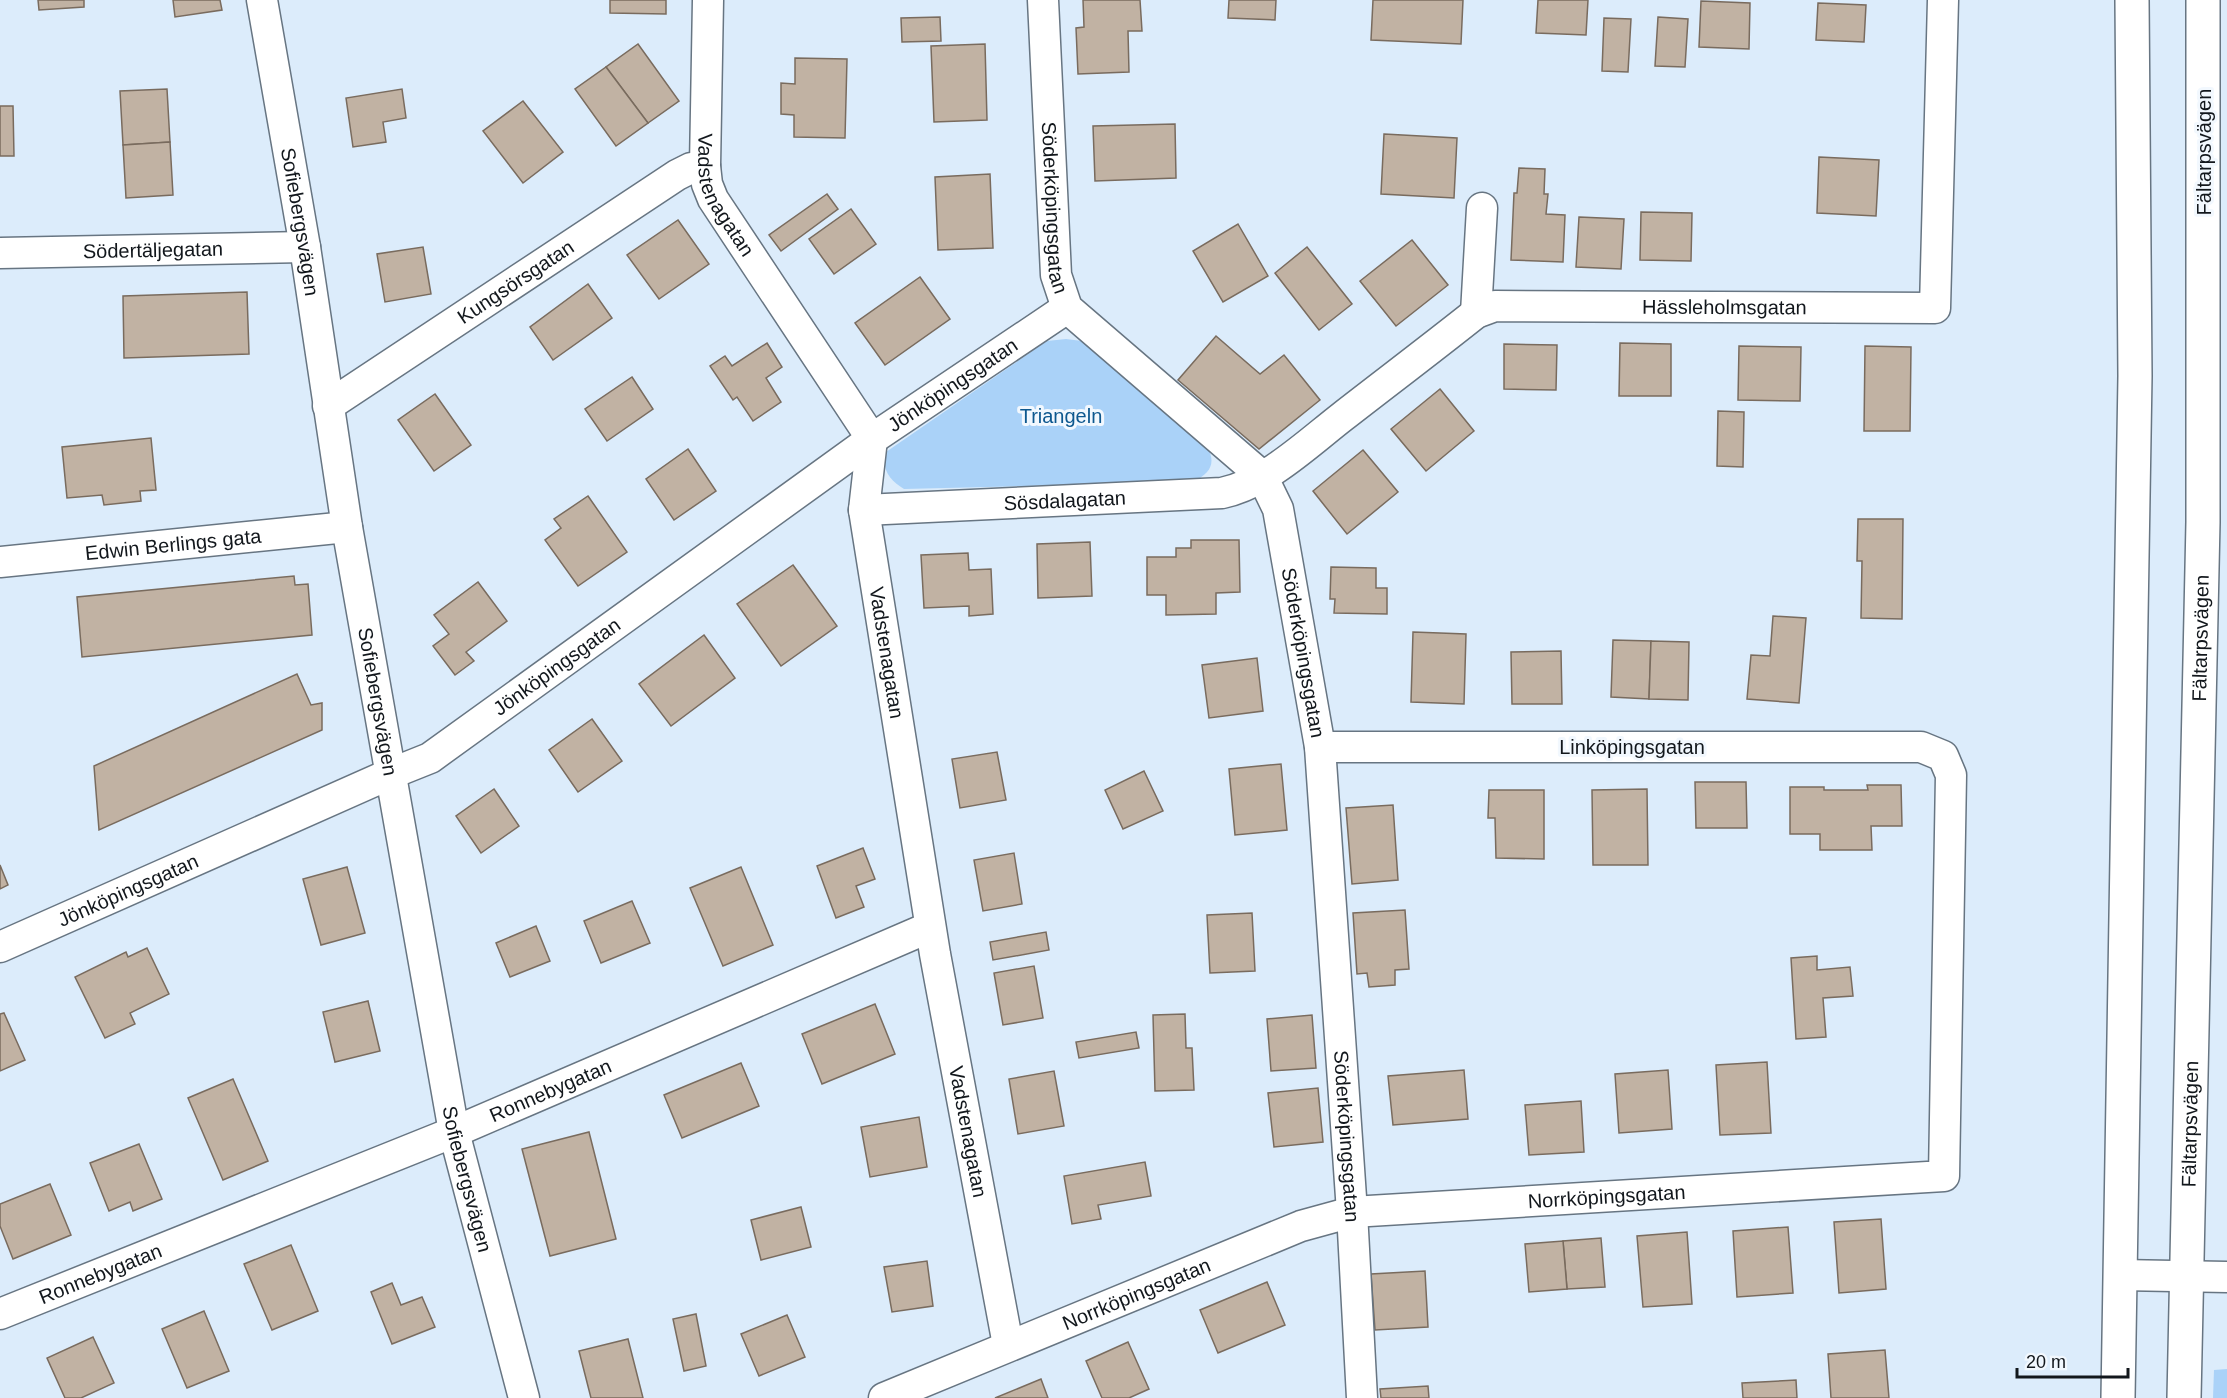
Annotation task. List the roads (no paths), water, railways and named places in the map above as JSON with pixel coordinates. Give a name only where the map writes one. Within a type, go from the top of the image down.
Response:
[{"type":"main road","points":[[2118,1398],[2135,376],[2132,0]]},
{"type":"main road","name":"Fältarpsvägen","points":[[2184,1398],[2203,511],[2203,0]]},
{"type":"street","name":"Sofiebergsvägen","points":[[262,0],[305,247],[347,527],[454,1132],[524,1398]]},
{"type":"street","name":"Vadstenagatan","points":[[708,0],[705,166],[707,184],[713,199],[872,439],[864,510],[930,927],[1008,1345]]},
{"type":"street","name":"Söderköpingsgatan","points":[[1043,0],[1056,275],[1067,308],[1262,476],[1278,509],[1320,747],[1352,1212],[1362,1398]]},
{"type":"street","name":"Hässleholmsgatan","points":[[1262,476],[1308,444],[1476,313],[1495,306],[1935,308],[1943,0]]},
{"type":"street","name":"Kungsörsgatan","points":[[328,406],[677,174],[691,168],[705,166]]},
{"type":"street","points":[[1476,313],[1482,208]]},
{"type":"street","name":"Södertäljegatan","points":[[0,253],[305,247]]},
{"type":"street","name":"Jönköpingsgatan","points":[[0,947],[430,758],[872,439],[1067,308]]},
{"type":"street","name":"Sösdalagatan","points":[[864,510],[1222,493],[1238,490],[1262,476]]},
{"type":"street","name":"Edwin Berlings gata","points":[[0,562],[347,527]]},
{"type":"street","name":"Linköpingsgatan","points":[[1320,747],[1921,747],[1943,756]]},
{"type":"street","name":"Norrköpingsgatan","points":[[884,1398],[1301,1226],[1352,1212],[1944,1176],[1952,776],[1943,756]]},
{"type":"street","name":"Ronnebygatan","points":[[0,1314],[454,1132],[930,927]]},
{"type":"street","points":[[2120,1275],[2227,1277]]},
{"type":"park label","name":"Triangeln","points":[[1061,416]]}]
